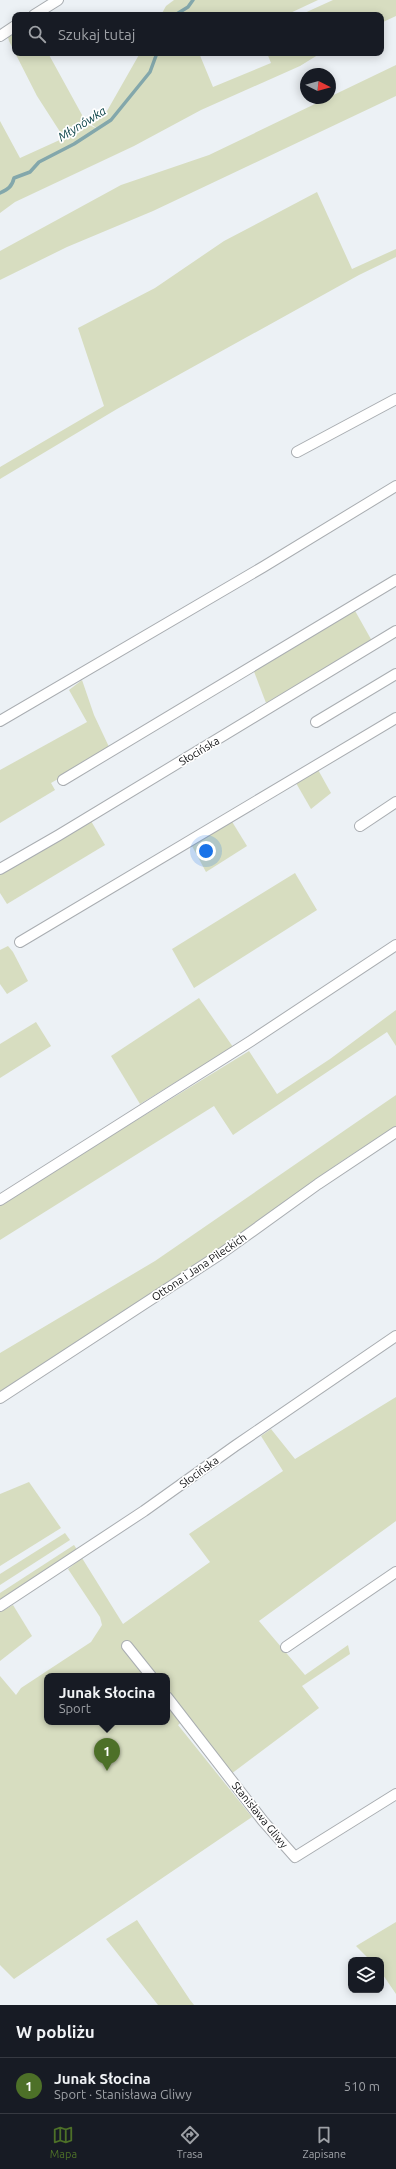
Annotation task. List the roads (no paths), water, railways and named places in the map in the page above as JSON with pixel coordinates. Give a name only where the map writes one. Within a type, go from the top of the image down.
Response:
[{"type":"street","points":[[39,12],[58,0]]},
{"type":"street","points":[[0,36],[12,28]]},
{"type":"street","points":[[297,452],[396,399]]},
{"type":"street","points":[[0,721],[263,567],[396,486]]},
{"type":"street","points":[[63,780],[396,580]]},
{"type":"street","name":"Słocińska","points":[[0,869],[60,835],[396,631]]},
{"type":"street","points":[[316,722],[396,674]]},
{"type":"street","points":[[20,942],[396,718]]},
{"type":"street","points":[[360,826],[396,802]]},
{"type":"street","points":[[0,1200],[251,1041],[396,945]]},
{"type":"street","name":"Ottona i Jana Pileckich","points":[[0,1398],[222,1253],[318,1184],[396,1132]]},
{"type":"street","name":"Słocińska","points":[[0,1606],[144,1511],[235,1446],[396,1336]]},
{"type":"street","points":[[286,1647],[396,1572]]},
{"type":"street","points":[[127,1646],[149,1673]]},
{"type":"street","name":"Stanisława Gliwy","points":[[170,1701],[263,1820],[295,1857],[396,1794]]},
{"type":"waterway","name":"Młynówka","points":[[180,12],[188,7],[193,0]]},
{"type":"waterway","name":"Młynówka","points":[[0,193],[12,184],[14,178],[30,172],[39,162],[74,144],[111,120],[150,72],[156,56]]},
{"type":"place","name":"Junak Słocina","points":[[107,1771]]}]
